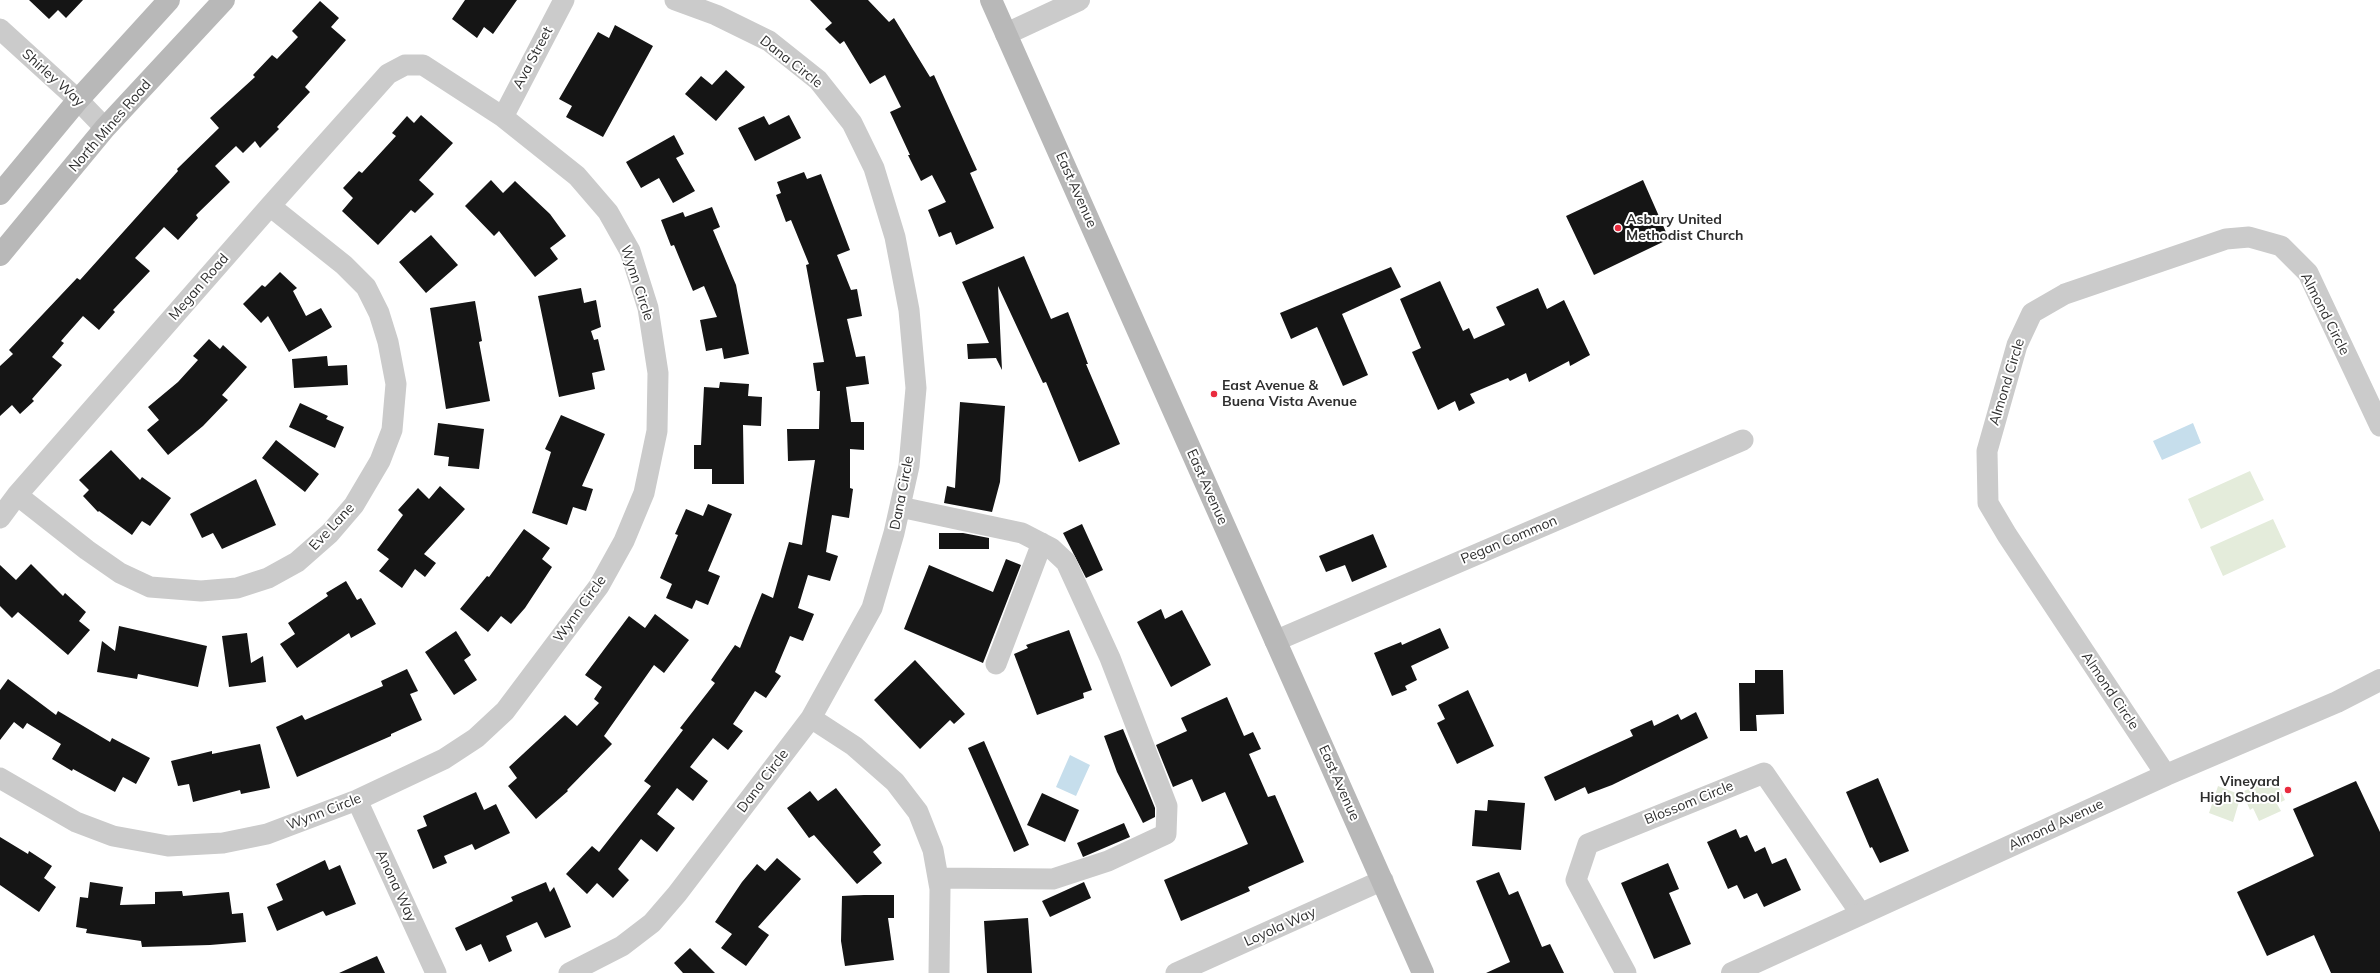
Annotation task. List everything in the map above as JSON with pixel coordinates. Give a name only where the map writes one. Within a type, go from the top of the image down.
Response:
[{"type":"main road","points":[[0,194],[78,100],[169,0]]},
{"type":"main road","name":"North Mines Road","points":[[0,255],[105,128],[224,0]]},
{"type":"main road","name":"East Avenue","points":[[991,0],[1424,973]]},
{"type":"street","name":"Ava Street","points":[[502,117],[564,0]]},
{"type":"street","name":"Dana Circle","points":[[569,973],[622,946],[652,923],[677,894],[811,718],[872,608],[900,506],[909,466],[916,388],[909,310],[895,237],[874,168],[852,123],[818,80],[769,41],[719,8],[675,0]]},
{"type":"street","points":[[1006,34],[1078,0]]},
{"type":"street","name":"Shirley Way","points":[[0,29],[78,100],[105,128]]},
{"type":"street","name":"Wynn Circle","points":[[0,778],[76,822],[114,836],[168,846],[223,843],[267,834],[357,800],[444,758],[476,738],[505,711],[599,586],[624,541],[644,493],[657,431],[658,373],[648,308],[630,251],[608,212],[577,176],[502,117],[423,65],[405,65]]},
{"type":"street","name":"Megan Road","points":[[0,518],[17,495],[270,206],[388,74],[405,65]]},
{"type":"street","name":"Eve Lane","points":[[17,495],[108,566],[150,586],[201,592],[237,588],[268,578],[297,562],[330,533],[354,505],[380,461],[392,430],[396,384],[381,320],[366,287],[344,265],[270,206]]},
{"type":"street","name":"Almond Circle","points":[[2166,775],[2007,535],[1988,503],[1987,451],[2017,345],[2032,313],[2065,294],[2226,239],[2250,237],[2281,246],[2308,273],[2380,426]]},
{"type":"street","name":"Pegan Common","points":[[1275,641],[1743,440]]},
{"type":"street","points":[[900,506],[1022,533],[1051,548],[1066,562],[1110,658],[1167,806],[1166,834],[1108,861],[1053,879],[938,878]]},
{"type":"street","points":[[996,664],[1042,543]]},
{"type":"street","name":"Almond Avenue","points":[[1732,973],[2166,775],[2337,702],[2380,680]]},
{"type":"street","points":[[811,718],[854,746],[895,782],[918,812],[933,850],[940,889],[939,973]]},
{"type":"street","name":"Blossom Circle","points":[[1626,973],[1576,880],[1588,844],[1764,773],[1861,914]]},
{"type":"street","name":"Anona Way","points":[[357,800],[436,973]]},
{"type":"street","name":"Loyola Way","points":[[1176,973],[1383,880]]},
{"type":"green space","points":[[2250,471],[2264,500],[2201,529],[2188,499]]},
{"type":"green space","points":[[2273,519],[2286,547],[2223,576],[2210,547]]},
{"type":"green space","points":[[2274,777],[2285,800],[2277,804],[2281,811],[2259,821],[2253,808],[2250,810],[2242,792]]},
{"type":"green space","points":[[2218,786],[2241,795],[2233,822],[2209,813]]},
{"type":"water","points":[[2193,423],[2201,443],[2162,460],[2153,441]]},
{"type":"water","points":[[1070,755],[1090,765],[1076,796],[1056,787]]},
{"type":"building","points":[[29,0],[83,0],[66,18],[58,10],[49,19]]},
{"type":"building","points":[[465,0],[517,0],[493,34],[484,27],[477,38],[452,19]]},
{"type":"building","points":[[810,0],[868,0],[889,22],[894,18],[930,77],[934,75],[977,170],[970,173],[994,228],[956,245],[951,232],[939,237],[928,210],[946,202],[932,175],[921,181],[908,155],[910,155],[890,112],[901,107],[885,75],[870,84],[844,41],[840,44],[825,29],[832,23]]},
{"type":"building","points":[[320,1],[339,18],[331,27],[346,40],[305,87],[310,92],[277,127],[279,129],[260,148],[255,141],[243,153],[236,146],[215,166],[230,182],[196,215],[198,218],[178,240],[164,227],[135,258],[150,271],[113,310],[115,312],[99,330],[83,316],[61,341],[64,343],[52,357],[62,365],[32,399],[34,401],[20,414],[12,405],[0,416],[0,366],[13,354],[9,350],[77,278],[80,280],[178,171],[177,169],[219,128],[210,118],[255,77],[253,75],[272,55],[277,59],[298,37],[292,31]]},
{"type":"building","points":[[615,25],[653,46],[603,137],[566,117],[572,106],[559,99],[598,32],[609,38]]},
{"type":"building","points":[[726,70],[745,87],[716,121],[685,94],[701,76],[712,85]]},
{"type":"building","points":[[421,115],[453,143],[419,180],[434,194],[415,213],[411,210],[378,245],[342,211],[353,198],[343,188],[359,171],[362,173],[396,136],[392,133],[407,116],[414,123]]},
{"type":"building","points":[[789,115],[801,138],[755,161],[738,128],[764,116],[769,125]]},
{"type":"building","points":[[674,135],[684,154],[676,158],[695,191],[673,203],[659,178],[641,188],[626,162]]},
{"type":"building","points":[[804,172],[807,179],[821,174],[850,250],[837,255],[851,290],[857,289],[862,316],[847,319],[856,357],[865,356],[869,384],[846,387],[851,422],[864,422],[864,450],[850,449],[850,488],[853,489],[849,518],[832,515],[826,552],[838,556],[830,581],[808,575],[798,608],[814,614],[803,641],[790,636],[775,672],[781,676],[766,698],[755,691],[733,724],[743,731],[728,750],[713,738],[690,767],[708,781],[693,801],[677,788],[657,814],[675,828],[657,852],[641,839],[618,869],[629,880],[613,898],[597,883],[587,894],[566,874],[592,846],[599,852],[651,786],[644,781],[683,730],[680,728],[715,683],[711,680],[735,645],[740,648],[762,593],[773,598],[789,542],[802,545],[815,460],[788,461],[787,429],[819,429],[820,391],[817,391],[813,363],[824,362],[806,265],[809,264],[791,220],[786,222],[776,195],[781,193],[777,182]]},
{"type":"building","points":[[491,180],[503,193],[515,181],[550,214],[566,236],[550,248],[558,259],[535,277],[499,231],[494,236],[465,206]]},
{"type":"building","name":"Asbury United Methodist Church","points":[[1643,180],[1669,239],[1594,275],[1566,216]]},
{"type":"building","points":[[712,207],[720,227],[713,230],[736,285],[749,354],[724,359],[722,348],[706,351],[700,320],[717,317],[704,286],[693,291],[674,245],[671,246],[661,220],[683,212],[685,217]]},
{"type":"building","points":[[431,235],[458,265],[426,293],[399,262]]},
{"type":"building","points":[[1024,256],[1051,319],[1068,312],[1088,364],[1086,364],[1120,444],[1079,462],[1046,382],[1043,383],[998,286],[1002,370],[996,358],[968,359],[967,344],[989,343],[962,282]]},
{"type":"building","points":[[1391,267],[1401,287],[1342,314],[1368,375],[1343,386],[1317,327],[1291,339],[1280,313]]},
{"type":"building","points":[[280,272],[297,288],[293,291],[306,316],[321,308],[332,327],[289,352],[268,316],[261,323],[243,304],[262,285],[265,287]]},
{"type":"building","points":[[1440,281],[1463,331],[1469,328],[1474,339],[1505,325],[1496,307],[1538,288],[1547,309],[1564,300],[1590,355],[1570,366],[1569,361],[1529,382],[1526,373],[1510,381],[1508,378],[1470,394],[1475,403],[1459,411],[1455,401],[1438,410],[1412,352],[1421,348],[1400,299]]},
{"type":"building","points":[[581,288],[584,303],[596,300],[601,327],[591,331],[594,340],[598,339],[605,370],[592,373],[595,389],[559,397],[538,296]]},
{"type":"building","points":[[475,301],[482,341],[479,342],[490,401],[446,409],[430,308]]},
{"type":"building","points":[[209,339],[220,349],[223,345],[247,367],[222,395],[228,400],[203,426],[168,455],[147,430],[159,420],[148,407],[178,382],[198,360],[193,356]]},
{"type":"building","points":[[327,356],[328,366],[347,365],[348,385],[294,388],[292,359]]},
{"type":"building","points":[[720,382],[749,384],[748,396],[762,397],[761,426],[743,425],[744,484],[712,484],[712,469],[694,469],[694,445],[701,445],[704,387],[719,388]]},
{"type":"building","points":[[960,402],[1005,406],[1000,482],[992,512],[944,503],[947,486],[955,488]]},
{"type":"building","points":[[300,403],[328,416],[326,419],[344,427],[335,448],[289,427]]},
{"type":"building","points":[[561,415],[605,434],[582,486],[593,489],[586,511],[573,507],[567,525],[532,513],[551,452],[545,449]]},
{"type":"building","points":[[438,423],[484,429],[479,469],[448,466],[449,457],[434,455]]},
{"type":"building","points":[[276,440],[319,474],[305,492],[262,458]]},
{"type":"building","points":[[111,450],[140,480],[142,477],[171,498],[150,526],[142,521],[132,535],[99,511],[98,512],[83,496],[89,490],[79,480]]},
{"type":"building","points":[[256,479],[276,525],[222,549],[213,533],[202,538],[190,514]]},
{"type":"building","points":[[440,486],[465,509],[424,554],[436,563],[425,577],[415,569],[402,588],[379,571],[389,559],[377,550],[403,515],[398,510],[418,488],[429,499]]},
{"type":"building","points":[[708,504],[732,514],[708,571],[720,576],[708,605],[696,600],[692,609],[666,598],[672,584],[660,578],[678,535],[675,534],[686,509],[703,516]]},
{"type":"building","points":[[1082,524],[1103,570],[1086,578],[1063,533]]},
{"type":"building","points":[[524,529],[550,548],[542,559],[552,567],[525,608],[511,624],[501,616],[488,632],[460,609],[487,576],[489,577]]},
{"type":"building","points":[[939,533],[963,533],[989,538],[989,549],[939,549]]},
{"type":"building","points":[[1373,534],[1387,567],[1352,582],[1345,565],[1326,572],[1319,556]]},
{"type":"building","points":[[1006,559],[1021,565],[983,663],[904,629],[929,565],[993,592]]},
{"type":"building","points":[[31,564],[63,596],[65,593],[86,612],[79,621],[90,630],[68,655],[18,612],[12,618],[0,606],[0,565],[16,580]]},
{"type":"building","points":[[346,581],[357,600],[361,598],[376,624],[351,638],[349,633],[297,668],[280,644],[295,634],[288,623],[328,596],[326,593]]},
{"type":"building","points":[[1161,609],[1165,619],[1182,610],[1211,665],[1171,687],[1137,622]]},
{"type":"building","points":[[655,614],[689,640],[664,673],[654,665],[604,736],[612,744],[567,790],[568,791],[536,819],[508,786],[517,778],[509,767],[565,715],[577,726],[599,703],[594,699],[602,687],[585,675],[629,616],[645,628]]},
{"type":"building","points":[[119,626],[207,646],[198,687],[138,674],[137,679],[97,672],[102,641],[115,651]]},
{"type":"building","points":[[1440,628],[1449,648],[1411,666],[1417,680],[1405,686],[1407,690],[1392,696],[1374,653],[1401,642],[1402,645]]},
{"type":"building","points":[[1069,630],[1092,690],[1083,693],[1084,698],[1037,715],[1014,654],[1028,648],[1026,645]]},
{"type":"building","points":[[456,631],[471,655],[464,660],[477,680],[454,695],[425,652]]},
{"type":"building","points":[[247,633],[251,663],[263,656],[266,682],[229,687],[222,636]]},
{"type":"building","points":[[915,660],[965,714],[954,724],[950,720],[920,749],[874,700]]},
{"type":"building","points":[[407,669],[418,691],[410,694],[422,720],[391,734],[391,736],[297,777],[276,727],[302,715],[305,720],[383,686],[381,681]]},
{"type":"building","points":[[1755,670],[1783,670],[1784,714],[1756,715],[1757,731],[1740,731],[1739,683],[1755,683]]},
{"type":"building","points":[[8,679],[56,715],[58,711],[110,742],[112,738],[150,758],[136,784],[123,777],[115,792],[73,769],[72,771],[52,759],[61,744],[27,723],[23,729],[14,722],[0,740],[0,690]]},
{"type":"building","points":[[1468,690],[1494,746],[1457,764],[1437,723],[1445,719],[1438,705]]},
{"type":"building","points":[[1227,697],[1244,736],[1253,732],[1261,749],[1249,754],[1268,797],[1275,795],[1304,862],[1248,887],[1250,891],[1181,921],[1164,880],[1248,844],[1225,792],[1202,802],[1192,779],[1173,787],[1156,745],[1187,731],[1181,718]]},
{"type":"building","points":[[1696,712],[1708,738],[1612,785],[1588,794],[1585,787],[1555,801],[1544,777],[1633,736],[1630,730],[1652,720],[1654,726],[1678,714],[1681,720]]},
{"type":"building","points":[[1123,729],[1155,808],[1155,817],[1143,823],[1117,772],[1104,736]]},
{"type":"building","points":[[984,741],[1029,845],[1014,852],[968,748]]},
{"type":"building","points":[[260,744],[270,788],[241,794],[240,790],[193,802],[189,784],[178,786],[171,761],[212,751],[212,754]]},
{"type":"building","points":[[1878,778],[1909,851],[1880,863],[1872,847],[1870,848],[1846,792]]},
{"type":"building","points":[[2356,781],[2380,832],[2380,973],[2331,973],[2314,935],[2267,956],[2237,892],[2314,856],[2293,809]]},
{"type":"building","points":[[836,788],[881,845],[873,852],[882,863],[857,884],[814,835],[809,838],[787,808],[810,791],[818,801]]},
{"type":"building","points":[[476,792],[484,810],[496,804],[510,833],[475,850],[472,844],[444,856],[447,863],[433,869],[417,830],[427,826],[423,816]]},
{"type":"building","points":[[1042,793],[1079,810],[1065,842],[1027,825]]},
{"type":"building","points":[[1488,800],[1525,803],[1521,850],[1472,846],[1475,810],[1487,811]]},
{"type":"building","points":[[1124,823],[1130,837],[1083,857],[1077,843]]},
{"type":"building","points":[[1736,829],[1740,838],[1747,835],[1755,852],[1765,847],[1772,864],[1786,858],[1801,890],[1764,907],[1757,893],[1744,899],[1737,885],[1728,889],[1707,842]]},
{"type":"building","points":[[0,837],[28,854],[29,851],[52,866],[44,878],[56,887],[39,912],[0,885]]},
{"type":"building","points":[[777,858],[801,879],[758,927],[769,935],[746,966],[721,948],[732,934],[715,922],[742,882],[757,864],[765,871]]},
{"type":"building","points":[[325,860],[329,870],[340,865],[356,904],[326,916],[323,911],[277,931],[267,907],[283,900],[276,884]]},
{"type":"building","points":[[1668,863],[1679,889],[1669,893],[1691,944],[1654,959],[1621,883]]},
{"type":"building","points":[[1499,872],[1509,895],[1518,891],[1542,947],[1550,944],[1564,973],[1486,973],[1510,962],[1476,881]]},
{"type":"building","points":[[90,882],[123,887],[120,905],[155,904],[155,892],[182,891],[183,896],[229,892],[232,914],[243,913],[246,942],[210,945],[142,947],[141,941],[86,933],[87,929],[76,927],[80,897],[88,898]]},
{"type":"building","points":[[546,882],[550,892],[554,887],[571,927],[545,938],[537,922],[506,936],[512,951],[489,962],[481,944],[466,951],[455,928],[513,901],[511,897]]},
{"type":"building","points":[[1084,882],[1091,898],[1050,917],[1042,901]]},
{"type":"building","points":[[894,895],[894,918],[888,918],[894,960],[845,966],[841,941],[842,896]]},
{"type":"building","points":[[1028,918],[1032,973],[987,973],[984,921]]},
{"type":"building","points":[[690,948],[715,973],[683,973],[674,963]]},
{"type":"building","points":[[377,956],[385,973],[339,973]]},
{"type":"place","name":"Asbury United Methodist Church","points":[[1618,228]]},
{"type":"place","name":"East Avenue & Buena Vista Avenue","points":[[1214,394]]},
{"type":"place","name":"Vineyard High School","points":[[2288,790]]}]
